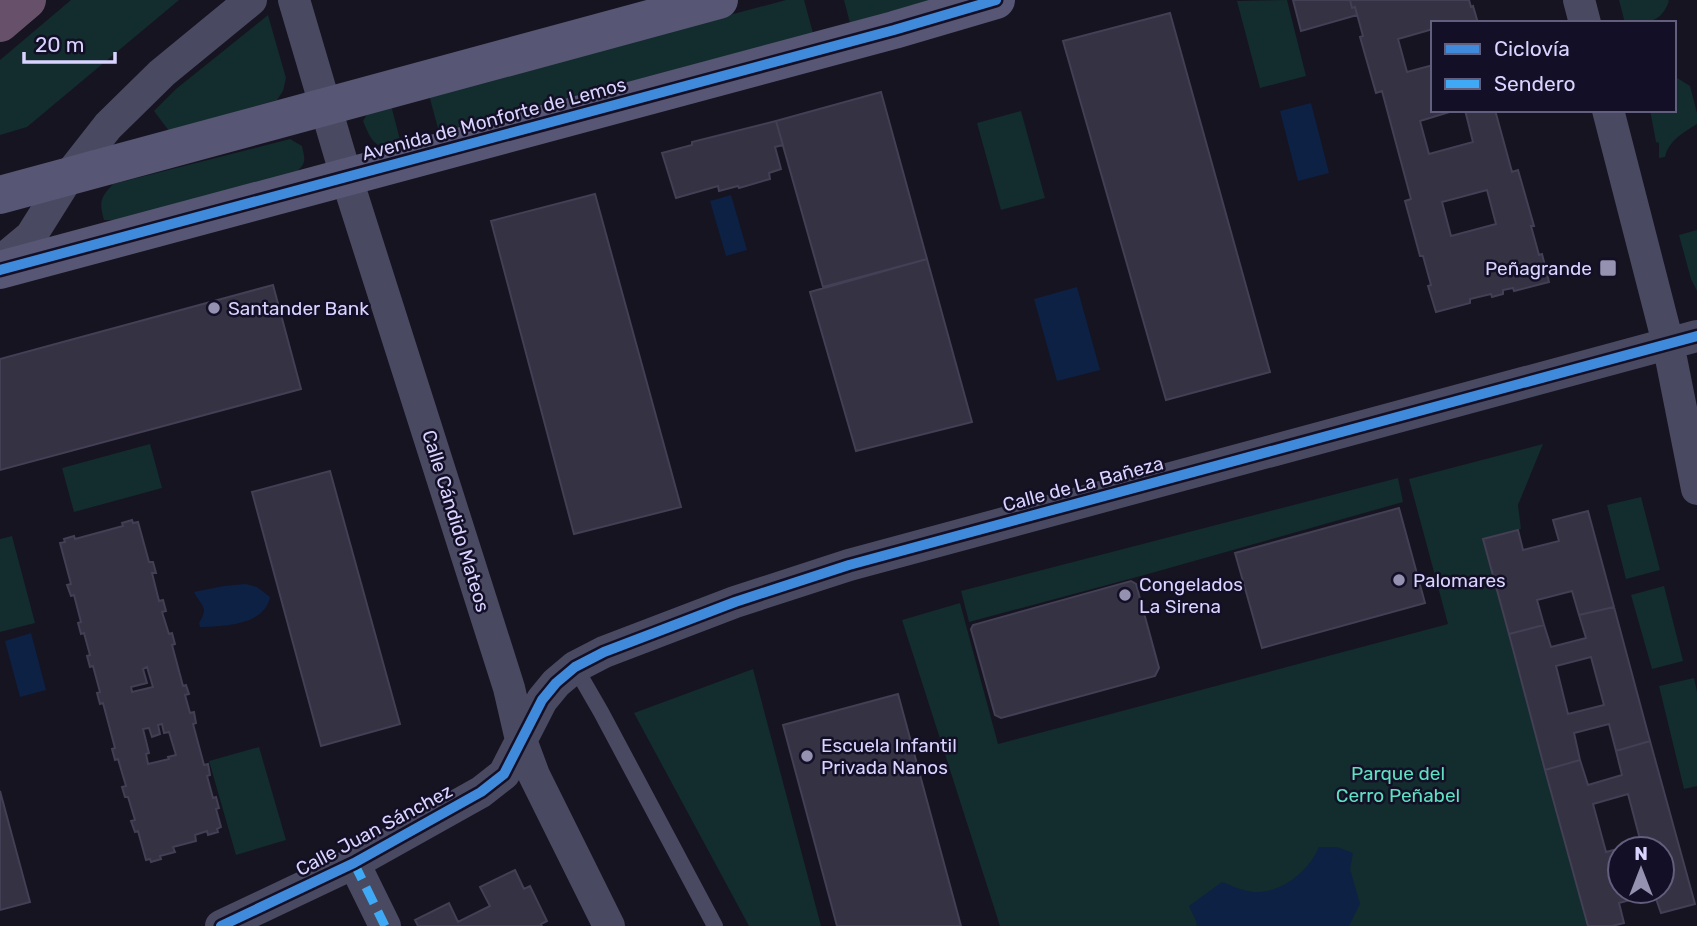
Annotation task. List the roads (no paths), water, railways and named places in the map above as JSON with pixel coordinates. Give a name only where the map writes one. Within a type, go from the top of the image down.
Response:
[{"type":"highway","points":[[0,23],[27,0]]},
{"type":"street","points":[[0,262],[31,236],[68,177],[108,127],[162,73],[251,0]]},
{"type":"street","name":"Calle Cándido Mateos","points":[[295,0],[346,176],[509,688],[521,740],[534,775],[610,926]]},
{"type":"street","points":[[0,195],[719,0]]},
{"type":"street","name":"Avenida de Monforte de Lemos","points":[[0,270],[894,30],[996,0]]},
{"type":"street","points":[[1579,0],[1584,21]]},
{"type":"street","points":[[1609,112],[1682,340],[1697,489]]},
{"type":"street","name":"Calle de La Bañeza","points":[[521,740],[542,700],[556,683],[575,667],[604,652],[735,602],[849,565],[1682,340]]},
{"type":"street","name":"Calle Juan Sánchez","points":[[221,926],[354,863],[481,792],[504,774],[521,740]]},
{"type":"street","points":[[354,863],[385,926]]},
{"type":"lane","points":[[575,667],[715,926]]},
{"type":"water","points":[[1311,103],[1329,173],[1298,181],[1280,111]]},
{"type":"water","points":[[731,195],[747,250],[726,256],[710,201]]},
{"type":"water","points":[[1077,287],[1100,370],[1057,381],[1034,299]]},
{"type":"water","points":[[246,584],[257,587],[270,597],[260,614],[241,622],[200,627],[204,609],[194,592]]},
{"type":"water","points":[[31,633],[46,690],[20,697],[5,641]]},
{"type":"water","points":[[1319,847],[1337,847],[1353,853],[1350,869],[1360,904],[1349,926],[1197,926],[1189,906],[1222,882],[1254,892],[1274,889],[1301,872]]},
{"type":"place","name":"Peñagrande","points":[[1608,268]]},
{"type":"place","name":"Santander Bank","points":[[214,308]]},
{"type":"place","name":"Palomares","points":[[1399,580]]},
{"type":"place","name":"Congelados La Sirena","points":[[1125,595]]},
{"type":"place","name":"Escuela Infantil Privada Nanos","points":[[807,756]]},
{"type":"park label","name":"Parque del Cerro Peñabel","points":[[1398,784]]}]
